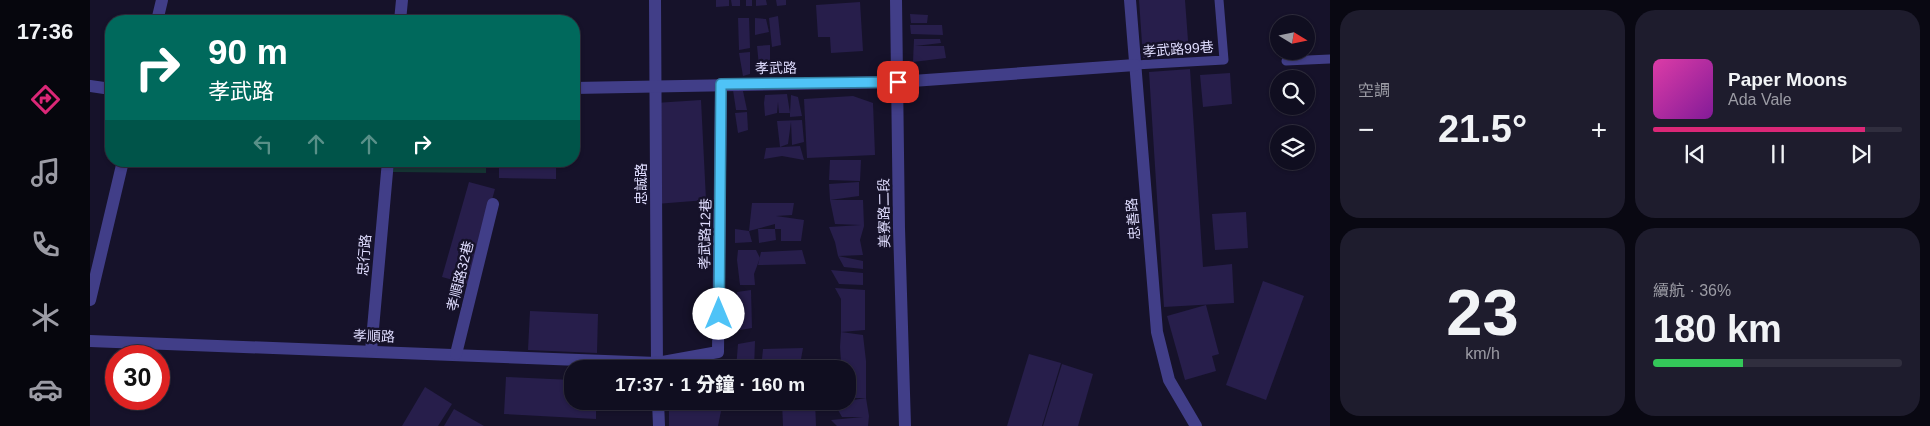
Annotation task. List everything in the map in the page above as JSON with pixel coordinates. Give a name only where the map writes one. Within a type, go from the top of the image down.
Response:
[{"type":"street","points":[[158,15],[162,0]]},
{"type":"street","points":[[401,15],[402,0]]},
{"type":"street","name":"忠誠路","points":[[655,0],[657,360]]},
{"type":"street","name":"美寮路二段","points":[[896,0],[899,228],[905,426]]},
{"type":"street","name":"忠善路","points":[[1130,0],[1157,332],[1169,380],[1196,426]]},
{"type":"street","name":"孝武路","points":[[580,88],[898,82],[1135,65]]},
{"type":"street","name":"孝武路12巷","points":[[683,360],[718,352],[721,84]]},
{"type":"street","points":[[90,86],[105,88]]},
{"type":"street","points":[[90,300],[122,167]]},
{"type":"street","name":"忠行路","points":[[371,351],[387,167]]},
{"type":"street","name":"孝順路32巷","points":[[456,354],[493,204]]},
{"type":"street","name":"孝順路","points":[[90,341],[456,354],[564,360]]},
{"type":"street","points":[[658,410],[659,426]]},
{"type":"lane","name":"孝武路99巷","points":[[1135,65],[1224,60],[1219,0]]},
{"type":"lane","points":[[1286,61],[1330,59]]},
{"type":"green space","points":[[393,167],[486,167],[486,173],[393,172]]},
{"type":"building","points":[[716,0],[729,0],[729,6],[716,7]]},
{"type":"building","points":[[731,0],[740,0],[740,6],[732,6]]},
{"type":"building","points":[[746,0],[752,0],[752,6],[746,6]]},
{"type":"building","points":[[756,0],[766,0],[767,5],[756,6]]},
{"type":"building","points":[[776,0],[786,0],[786,5],[777,6]]},
{"type":"building","points":[[1139,0],[1185,0],[1189,54],[1143,58]]},
{"type":"building","points":[[860,2],[863,51],[831,53],[830,37],[818,37],[816,5]]},
{"type":"building","points":[[910,14],[928,15],[927,23],[911,23]]},
{"type":"building","points":[[778,16],[781,45],[772,47],[769,18]]},
{"type":"building","points":[[738,18],[749,18],[750,48],[739,50]]},
{"type":"building","points":[[755,18],[766,19],[769,32],[755,35]]},
{"type":"building","points":[[910,25],[942,25],[943,35],[911,34]]},
{"type":"building","points":[[914,39],[940,39],[941,43],[915,46],[944,46],[946,58],[913,62]]},
{"type":"building","points":[[770,45],[770,63],[759,66],[757,46]]},
{"type":"building","points":[[750,52],[750,74],[743,76],[739,53]]},
{"type":"building","points":[[1190,69],[1203,267],[1232,264],[1234,303],[1164,307],[1149,72]]},
{"type":"building","points":[[1230,73],[1232,104],[1203,107],[1200,75]]},
{"type":"building","points":[[733,90],[743,91],[747,110],[736,110]]},
{"type":"building","points":[[787,94],[790,113],[779,113],[778,102],[777,113],[765,116],[765,95]]},
{"type":"building","points":[[791,95],[798,97],[802,116],[790,117]]},
{"type":"building","points":[[853,96],[873,103],[875,155],[807,158],[804,99]]},
{"type":"building","points":[[701,100],[706,200],[656,204],[655,103]]},
{"type":"building","points":[[747,112],[748,130],[738,133],[735,113]]},
{"type":"building","points":[[802,120],[804,142],[792,145],[791,122],[788,144],[780,147],[777,121]]},
{"type":"building","points":[[800,146],[804,160],[782,156],[764,159],[766,148]]},
{"type":"building","points":[[830,160],[861,160],[860,181],[829,180]]},
{"type":"building","points":[[499,167],[556,167],[556,179],[499,178]]},
{"type":"building","points":[[469,182],[495,189],[468,284],[442,277]]},
{"type":"building","points":[[859,182],[859,196],[830,200],[829,184]]},
{"type":"building","points":[[830,200],[863,200],[864,226],[860,240],[863,255],[838,256],[829,227],[861,225],[835,224]]},
{"type":"building","points":[[752,203],[794,203],[792,215],[776,216],[804,220],[801,241],[781,241],[781,229],[775,229],[775,224],[749,231]]},
{"type":"building","points":[[1246,212],[1248,248],[1215,250],[1212,214]]},
{"type":"building","points":[[735,229],[749,231],[752,242],[735,243]]},
{"type":"building","points":[[758,229],[775,229],[776,240],[759,243]]},
{"type":"building","points":[[738,250],[756,250],[760,258],[754,274],[755,285],[740,285],[737,260]]},
{"type":"building","points":[[802,250],[806,264],[758,265],[761,252]]},
{"type":"building","points":[[838,256],[863,261],[863,269],[844,267]]},
{"type":"building","points":[[831,270],[863,273],[863,285],[839,284]]},
{"type":"building","points":[[1263,281],[1304,296],[1266,400],[1226,385]]},
{"type":"building","points":[[835,288],[865,290],[865,330],[841,332],[841,299]]},
{"type":"building","points":[[751,290],[752,328],[740,330],[737,292]]},
{"type":"building","points":[[1206,305],[1219,354],[1212,356],[1216,371],[1185,380],[1167,316]]},
{"type":"building","points":[[530,311],[598,314],[597,353],[528,350]]},
{"type":"building","points":[[841,332],[863,335],[866,361],[866,398],[856,398],[856,360],[841,360]]},
{"type":"building","points":[[755,341],[754,360],[737,360],[738,344]]},
{"type":"building","points":[[803,348],[801,360],[762,360],[763,349]]},
{"type":"building","points":[[1029,354],[1061,363],[1042,426],[1007,426]]},
{"type":"building","points":[[1062,364],[1093,374],[1078,426],[1043,426]]},
{"type":"building","points":[[506,377],[564,380],[564,410],[596,410],[596,419],[504,414]]},
{"type":"building","points":[[425,387],[452,404],[438,426],[402,426]]},
{"type":"building","points":[[866,398],[869,416],[868,426],[837,426],[831,420],[863,417],[842,417],[838,410],[856,410],[856,400]]},
{"type":"building","points":[[454,409],[484,426],[444,426]]},
{"type":"building","points":[[669,410],[721,410],[718,426],[669,426]]},
{"type":"building","points":[[782,410],[815,410],[816,426],[783,426]]},
{"type":"route","points":[[719,314],[721,84],[898,82]]}]
